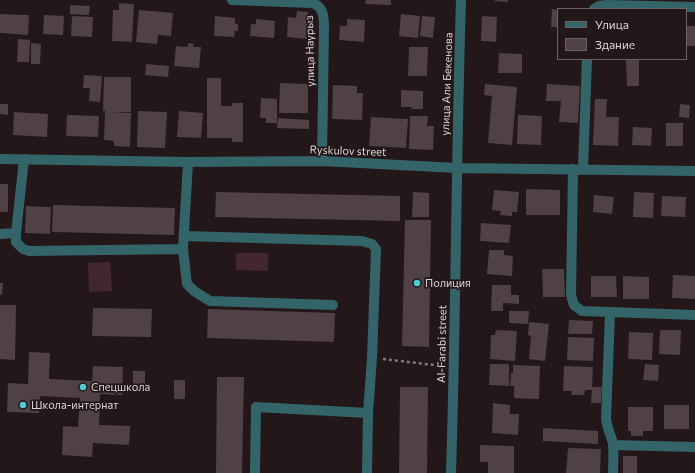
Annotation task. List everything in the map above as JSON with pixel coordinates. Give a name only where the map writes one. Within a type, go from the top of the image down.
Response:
[{"type":"street","name":"улица Наурыз","points":[[232,0],[312,3],[316,4],[323,12],[322,161]]},
{"type":"street","name":"улица Али Бекенова","points":[[457,168],[461,0]]},
{"type":"street","points":[[596,8],[607,5],[695,7]]},
{"type":"street","points":[[587,60],[578,169],[571,295],[574,305],[582,311],[695,315]]},
{"type":"street","name":"Ryskulov street","points":[[0,159],[188,162],[322,161],[457,168],[695,171]]},
{"type":"street","points":[[24,159],[16,233],[16,242],[23,249],[29,251],[183,248]]},
{"type":"street","points":[[188,162],[183,248],[187,284],[194,291],[210,301],[333,305]]},
{"type":"street","name":"Al-Farabi street","points":[[451,473],[455,345],[457,168]]},
{"type":"street","points":[[0,234],[16,233]]},
{"type":"street","points":[[184,236],[362,240],[372,244],[376,249],[372,358],[368,413],[368,473]]},
{"type":"street","points":[[610,313],[606,427],[613,445],[613,473]]},
{"type":"street","points":[[255,473],[256,407],[368,413]]},
{"type":"street","points":[[613,445],[695,447]]},
{"type":"path","points":[[372,358],[434,366]]},
{"type":"shaded area","points":[[236,253],[268,253],[268,271],[236,270]]},
{"type":"shaded area","points":[[110,262],[112,291],[89,292],[88,263]]},
{"type":"building","points":[[366,0],[391,0],[391,5],[365,4]]},
{"type":"building","points":[[508,0],[508,2],[495,1]]},
{"type":"building","points":[[119,3],[134,4],[132,42],[112,41],[113,10],[119,10]]},
{"type":"building","points":[[70,5],[90,6],[89,15],[70,14]]},
{"type":"building","points":[[552,9],[557,10],[557,27],[551,27]]},
{"type":"building","points":[[139,10],[173,13],[171,36],[158,35],[157,44],[136,42]]},
{"type":"building","points":[[297,11],[308,12],[307,39],[287,37],[288,17],[296,18]]},
{"type":"building","points":[[0,14],[29,15],[28,35],[0,33]]},
{"type":"building","points":[[401,14],[420,16],[418,38],[399,36]]},
{"type":"building","points":[[44,15],[64,16],[63,35],[43,34]]},
{"type":"building","points":[[72,16],[93,17],[92,37],[71,36]]},
{"type":"building","points":[[215,16],[235,18],[235,24],[238,24],[238,31],[235,31],[234,37],[214,36]]},
{"type":"building","points":[[422,16],[435,17],[433,38],[420,36]]},
{"type":"building","points":[[482,16],[497,17],[496,42],[481,41]]},
{"type":"building","points":[[256,19],[275,21],[274,38],[250,36],[251,24],[256,24]]},
{"type":"building","points":[[347,19],[365,20],[364,42],[339,40],[340,26],[347,26]]},
{"type":"building","points":[[687,26],[695,26],[695,46],[687,46]]},
{"type":"building","points":[[18,39],[30,40],[29,62],[17,62]]},
{"type":"building","points":[[31,43],[41,44],[40,64],[31,64]]},
{"type":"building","points":[[188,43],[194,44],[193,47],[201,47],[199,68],[174,66],[176,46],[188,47]]},
{"type":"building","points":[[409,47],[428,47],[427,76],[408,76]]},
{"type":"building","points":[[499,53],[522,54],[522,73],[498,73]]},
{"type":"building","points":[[626,60],[639,60],[639,86],[627,86]]},
{"type":"building","points":[[146,64],[169,66],[168,77],[145,75]]},
{"type":"building","points":[[84,75],[102,76],[100,102],[89,101],[90,88],[83,88]]},
{"type":"building","points":[[104,77],[131,77],[131,112],[111,112],[131,113],[130,147],[114,146],[114,141],[104,140]]},
{"type":"building","points":[[207,78],[221,78],[221,106],[232,106],[232,103],[243,103],[243,142],[232,142],[232,138],[207,138]]},
{"type":"building","points":[[280,83],[308,84],[308,113],[279,113]]},
{"type":"building","points":[[485,84],[517,87],[512,145],[488,143],[492,96],[484,95]]},
{"type":"building","points":[[547,84],[580,86],[578,123],[559,122],[561,101],[546,101]]},
{"type":"building","points":[[333,85],[357,86],[357,93],[363,93],[362,120],[332,119]]},
{"type":"building","points":[[401,90],[423,91],[423,109],[401,107]]},
{"type":"building","points":[[261,98],[277,99],[277,123],[266,123],[266,118],[260,118]]},
{"type":"building","points":[[595,99],[607,99],[606,117],[619,117],[618,146],[593,145]]},
{"type":"building","points":[[0,104],[8,104],[8,115],[0,114]]},
{"type":"building","points":[[680,104],[690,105],[689,118],[679,117]]},
{"type":"building","points":[[138,111],[167,112],[165,148],[137,147]]},
{"type":"building","points":[[179,111],[203,113],[201,138],[177,137]]},
{"type":"building","points":[[14,112],[48,114],[47,137],[13,135]]},
{"type":"building","points":[[67,115],[99,116],[98,137],[66,136]]},
{"type":"building","points":[[518,115],[542,116],[541,145],[517,144]]},
{"type":"building","points":[[410,116],[428,116],[427,126],[434,126],[433,150],[409,149]]},
{"type":"building","points":[[371,117],[408,119],[406,148],[369,146]]},
{"type":"building","points":[[278,118],[309,120],[309,129],[277,128]]},
{"type":"building","points":[[666,123],[683,123],[683,146],[666,146]]},
{"type":"building","points":[[633,127],[652,128],[651,146],[632,145]]},
{"type":"building","points":[[0,184],[8,184],[8,212],[0,212]]},
{"type":"building","points":[[526,189],[560,190],[560,215],[526,215]]},
{"type":"building","points":[[494,190],[519,192],[517,212],[512,212],[512,216],[500,215],[501,211],[492,210]]},
{"type":"building","points":[[216,192],[400,196],[400,221],[215,217]]},
{"type":"building","points":[[413,192],[429,193],[429,217],[412,217]]},
{"type":"building","points":[[634,192],[654,193],[653,218],[633,217]]},
{"type":"building","points":[[594,195],[614,197],[612,214],[593,212]]},
{"type":"building","points":[[662,196],[686,197],[685,217],[661,216]]},
{"type":"building","points":[[53,205],[175,208],[174,235],[52,232]]},
{"type":"building","points":[[26,206],[51,207],[50,234],[25,233]]},
{"type":"building","name":"Полиция","points":[[405,220],[431,220],[429,347],[402,346]]},
{"type":"building","points":[[481,223],[511,225],[509,243],[480,241]]},
{"type":"building","points":[[489,250],[504,250],[504,255],[513,256],[512,276],[487,274]]},
{"type":"building","points":[[542,269],[564,269],[565,297],[543,297]]},
{"type":"building","points":[[673,275],[695,276],[695,299],[672,298]]},
{"type":"building","points":[[591,276],[616,276],[617,297],[591,297]]},
{"type":"building","points":[[623,276],[649,277],[649,299],[623,299]]},
{"type":"building","points":[[0,283],[3,283],[2,295],[0,295]]},
{"type":"building","points":[[492,285],[511,285],[511,295],[519,295],[519,304],[503,303],[503,311],[491,311]]},
{"type":"building","points":[[0,305],[16,305],[15,360],[0,359]]},
{"type":"building","points":[[93,308],[152,309],[151,337],[92,336]]},
{"type":"building","points":[[208,309],[335,313],[334,342],[207,338]]},
{"type":"building","points":[[509,311],[529,311],[528,324],[509,323]]},
{"type":"building","points":[[569,320],[593,321],[592,334],[568,334]]},
{"type":"building","points":[[529,322],[549,324],[545,361],[529,359],[531,336],[528,335]]},
{"type":"building","points":[[496,330],[517,331],[515,361],[490,359],[491,335],[495,335]]},
{"type":"building","points":[[660,330],[681,330],[680,355],[659,354]]},
{"type":"building","points":[[629,332],[653,333],[652,360],[628,359]]},
{"type":"building","points":[[568,337],[594,338],[593,361],[567,360]]},
{"type":"building","name":"Школа-интернат","points":[[29,352],[50,353],[49,379],[92,381],[93,366],[123,367],[122,395],[100,394],[99,425],[130,426],[129,445],[93,443],[92,457],[62,455],[63,426],[78,427],[80,398],[40,396],[39,413],[7,412],[8,383],[28,384]]},
{"type":"building","points":[[490,364],[509,364],[509,386],[489,385]]},
{"type":"building","points":[[645,364],[659,365],[658,381],[643,380]]},
{"type":"building","points":[[513,365],[540,366],[539,399],[514,398],[514,386],[510,386]]},
{"type":"building","points":[[564,366],[593,367],[592,387],[602,387],[601,403],[591,403],[592,390],[585,390],[584,395],[571,395],[572,391],[563,391]]},
{"type":"building","points":[[133,371],[145,371],[145,390],[133,389]]},
{"type":"building","points":[[217,377],[244,377],[242,473],[216,473]]},
{"type":"building","points":[[174,380],[185,380],[185,399],[174,399]]},
{"type":"building","points":[[400,387],[428,387],[427,473],[399,473]]},
{"type":"building","points":[[493,403],[510,405],[510,414],[519,414],[518,435],[492,433]]},
{"type":"building","points":[[664,405],[689,405],[689,429],[664,429]]},
{"type":"building","points":[[628,407],[653,407],[653,431],[643,431],[643,436],[631,436],[631,431],[628,431]]},
{"type":"building","points":[[543,428],[598,431],[598,444],[543,441]]},
{"type":"building","points":[[480,445],[514,446],[514,473],[488,473],[488,462],[480,462]]},
{"type":"building","points":[[568,448],[601,449],[600,473],[566,473]]},
{"type":"building","points":[[623,456],[637,456],[637,473],[623,473]]},
{"type":"place","name":"Полиция","points":[[417,283]]},
{"type":"place","name":"Спецшкола","points":[[83,387]]},
{"type":"place","name":"Школа-интернат","points":[[23,405]]}]
